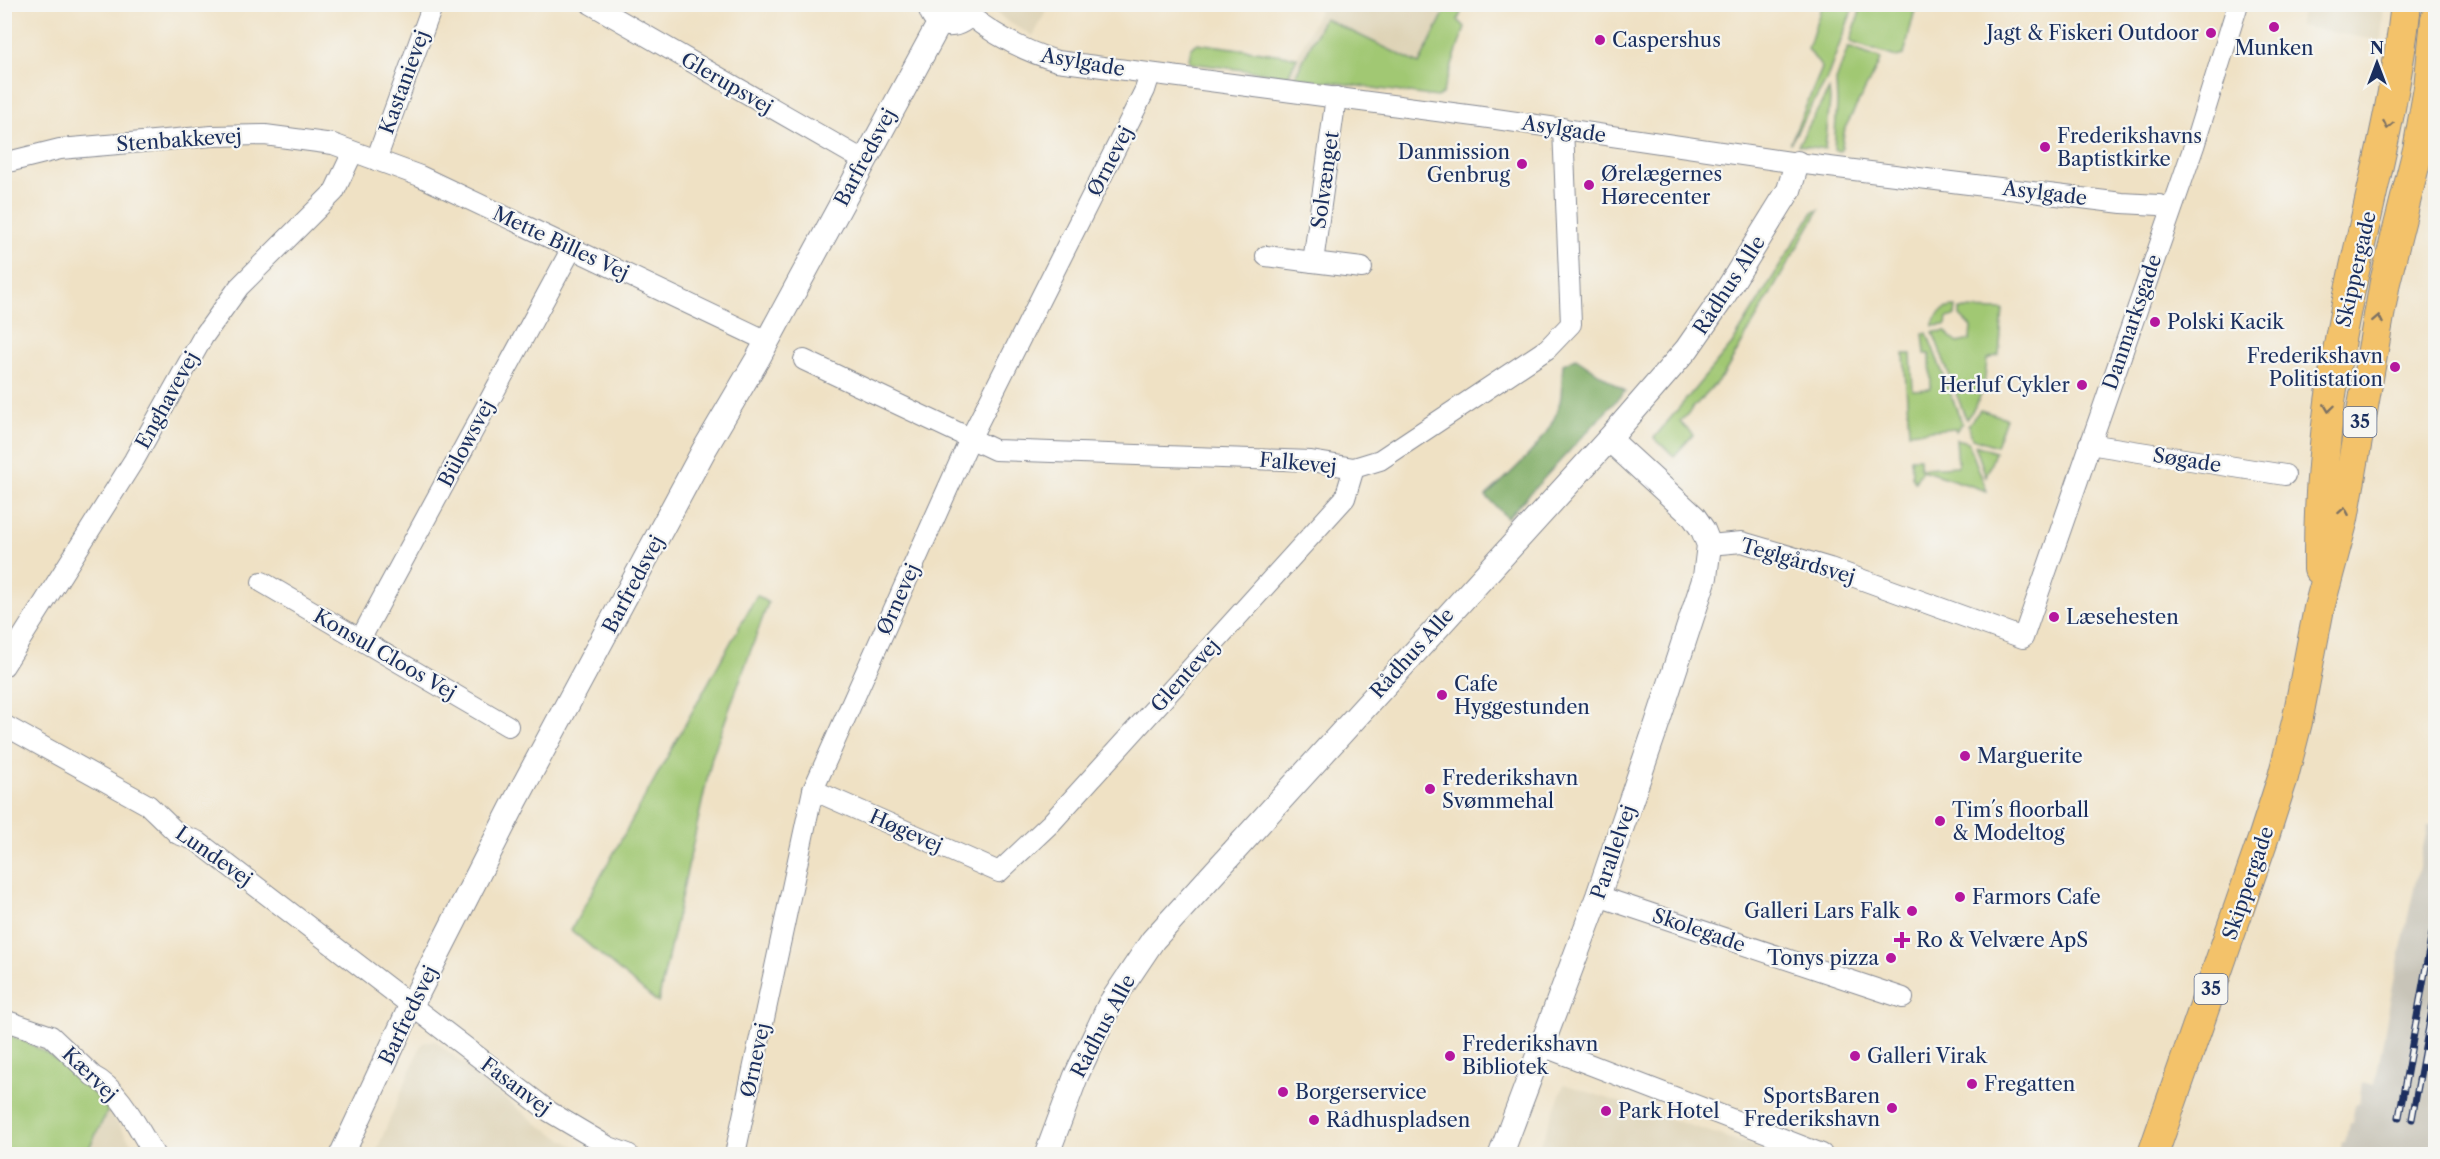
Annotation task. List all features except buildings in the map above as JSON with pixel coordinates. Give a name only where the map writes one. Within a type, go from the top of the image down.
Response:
[{"type":"main road","name":"Skippergade","points":[[2319,608],[2318,515],[2329,410],[2351,287],[2388,128],[2406,4]]},
{"type":"main road","name":"Skippergade","points":[[2154,1154],[2283,777],[2298,722],[2319,608],[2343,519],[2385,282],[2418,150],[2429,88],[2436,19]]},
{"type":"street","name":"Kastanievej","points":[[376,160],[433,4]]},
{"type":"street","name":"Glerupsvej","points":[[591,4],[863,160]]},
{"type":"street","name":"Danmarksgade","points":[[2024,638],[2089,444],[2194,146],[2238,4]]},
{"type":"street","name":"Asylgade","points":[[969,9],[980,24],[1027,52],[1057,61],[1563,128],[1797,163],[2171,208]]},
{"type":"street","points":[[935,13],[946,25],[959,23],[969,9]]},
{"type":"street","name":"Barfredsvej","points":[[342,1155],[412,1004],[540,753],[704,450],[767,341],[863,160],[935,13]]},
{"type":"street","name":"Ørnevej","points":[[735,1155],[813,790],[970,439],[1145,90],[1150,74]]},
{"type":"street","name":"Solvænget","points":[[1313,262],[1336,97]]},
{"type":"street","name":"Falkevej","points":[[804,360],[995,450],[1311,461],[1354,468],[1380,460],[1547,350],[1571,324],[1563,128]]},
{"type":"street","name":"Stenbakkevej","points":[[4,163],[60,149],[212,136],[265,135],[307,139],[333,144],[353,152]]},
{"type":"street","name":"Mette Billes Vej","points":[[353,152],[420,176],[767,341]]},
{"type":"street","name":"Enghavevej","points":[[4,666],[134,460],[203,337],[238,287],[334,192],[353,152]]},
{"type":"street","name":"Rådhus Alle","points":[[1047,1155],[1073,1083],[1110,1004],[1153,940],[1609,440],[1687,349],[1721,300],[1789,190],[1797,163]]},
{"type":"street","name":"Bülowsvej","points":[[361,638],[572,248]]},
{"type":"street","points":[[1266,256],[1362,268]]},
{"type":"street","points":[[1609,440],[1694,517],[1709,545]]},
{"type":"street","name":"Søgade","points":[[2089,444],[2285,476]]},
{"type":"street","name":"Glentevej","points":[[999,872],[1051,823],[1345,498],[1354,468]]},
{"type":"street","name":"Teglgårdsvej","points":[[1709,545],[1742,542],[1830,568],[2024,638]]},
{"type":"street","name":"Parallelvej","points":[[1502,1155],[1598,896],[1654,733],[1705,577],[1709,545]]},
{"type":"street","name":"Konsul Cloos Vej","points":[[262,582],[508,726]]},
{"type":"street","name":"Lundevej","points":[[4,725],[148,805],[178,834],[197,841],[412,1004]]},
{"type":"street","name":"Høgevej","points":[[813,790],[999,872]]},
{"type":"street","name":"Skolegade","points":[[1598,896],[1903,998]]},
{"type":"street","name":"Fasanvej","points":[[412,1004],[550,1112],[609,1147],[628,1155]]},
{"type":"street","name":"Kærvej","points":[[4,1020],[51,1036],[93,1076],[102,1080],[118,1099],[154,1155]]},
{"type":"street","points":[[1542,1046],[1822,1155]]},
{"type":"shaded area","points":[[990,5],[1050,5],[1033,36],[1005,20]]},
{"type":"shaded area","points":[[1322,5],[1464,5],[1458,20],[1465,27],[1442,94],[1437,97],[1288,76]]},
{"type":"shaded area","points":[[2303,5],[2384,5],[2381,41],[2299,26]]},
{"type":"shaded area","points":[[2428,825],[2436,825],[2434,1154],[2340,1154],[2349,1123],[2352,1123],[2355,1104],[2359,1104],[2362,1082],[2375,1085],[2392,990]]},
{"type":"shaded area","points":[[434,1040],[536,1123],[587,1154],[375,1154],[422,1043]]},
{"type":"shaded area","points":[[1564,1084],[1777,1154],[1537,1154]]},
{"type":"shaded area","points":[[108,1110],[139,1154],[86,1154]]},
{"type":"green space","points":[[1448,5],[1464,5],[1458,20],[1465,27],[1442,94],[1437,97],[1295,77],[1324,18],[1419,64]]},
{"type":"green space","points":[[1822,5],[1854,5],[1826,81],[1790,144],[1822,68],[1808,49]]},
{"type":"green space","points":[[1862,5],[1916,5],[1904,55],[1896,57],[1850,42]]},
{"type":"green space","points":[[1197,43],[1297,57],[1288,76],[1191,63],[1189,60],[1191,48]]},
{"type":"green space","points":[[1848,47],[1881,59],[1845,128],[1841,151],[1834,150],[1836,81]]},
{"type":"green space","points":[[1829,90],[1825,149],[1798,145]]},
{"type":"green space","points":[[1819,210],[1724,374],[1680,422],[1693,435],[1674,456],[1654,438],[1732,344],[1813,212]]},
{"type":"green space","points":[[1956,307],[1955,316],[1947,318],[1946,325],[1933,326],[1940,312]]},
{"type":"green space","points":[[1960,309],[2003,310],[1999,355],[1987,359],[1982,391],[1966,419],[1933,332],[1946,331],[1958,343],[1970,340],[1971,327],[1960,316]]},
{"type":"green space","points":[[1923,333],[1927,333],[1962,423],[1956,431],[1955,428],[1909,432],[1904,354],[1911,354],[1913,390],[1931,389],[1930,354],[1925,354]]},
{"type":"green space","points":[[1576,358],[1625,391],[1507,518],[1486,496],[1532,451],[1551,425],[1561,396],[1563,364]]},
{"type":"green space","points":[[1980,410],[2006,418],[1996,446],[1972,438],[1968,425]]},
{"type":"green space","points":[[1956,439],[1968,442],[1987,491],[1922,470],[1915,482],[1912,476],[1911,458],[1920,458],[1920,468],[1958,466]]},
{"type":"green space","points":[[1975,445],[1995,452],[1986,477]]},
{"type":"green space","points":[[757,595],[768,603],[712,757],[658,1003],[571,930]]},
{"type":"green space","points":[[5,1034],[35,1046],[62,1064],[87,1086],[108,1110],[86,1154],[5,1154]]},
{"type":"railway","points":[[2399,1117],[2436,911]]},
{"type":"railway","points":[[2412,1119],[2436,988]]},
{"type":"place","name":"Munken","points":[[2274,27]]},
{"type":"place","name":"Jagt & Fiskeri Outdoor","points":[[2211,33]]},
{"type":"place","name":"Caspershus","points":[[1600,40]]},
{"type":"place","name":"Frederikshavns Baptistkirke","points":[[2045,147]]},
{"type":"place","name":"Danmission Genbrug","points":[[1522,164]]},
{"type":"place","name":"Ørelægernes Hørecenter","points":[[1589,185]]},
{"type":"place","name":"Polski Kacik","points":[[2155,322]]},
{"type":"place","name":"Frederikshavn Politistation","points":[[2395,367]]},
{"type":"place","name":"Herluf Cykler","points":[[2082,385]]},
{"type":"place","name":"Læsehesten","points":[[2054,617]]},
{"type":"place","name":"Cafe Hyggestunden","points":[[1442,695]]},
{"type":"place","name":"Marguerite","points":[[1965,756]]},
{"type":"place","name":"Frederikshavn Svømmehal","points":[[1430,789]]},
{"type":"place","name":"Tim´s floorball & Modeltog","points":[[1940,821]]},
{"type":"place","name":"Farmors Cafe","points":[[1960,897]]},
{"type":"place","name":"Galleri Lars Falk","points":[[1912,911]]},
{"type":"place","name":"Ro & Velvære ApS","points":[[1902,940]]},
{"type":"place","name":"Tonys pizza","points":[[1891,958]]},
{"type":"place","name":"Frederikshavn Bibliotek","points":[[1450,1056]]},
{"type":"place","name":"Galleri Virak","points":[[1855,1056]]},
{"type":"place","name":"Fregatten","points":[[1972,1084]]},
{"type":"place","name":"Borgerservice","points":[[1283,1092]]},
{"type":"place","name":"SportsBaren Frederikshavn","points":[[1892,1108]]},
{"type":"place","name":"Park Hotel","points":[[1606,1111]]},
{"type":"place","name":"Rådhuspladsen","points":[[1314,1120]]}]
